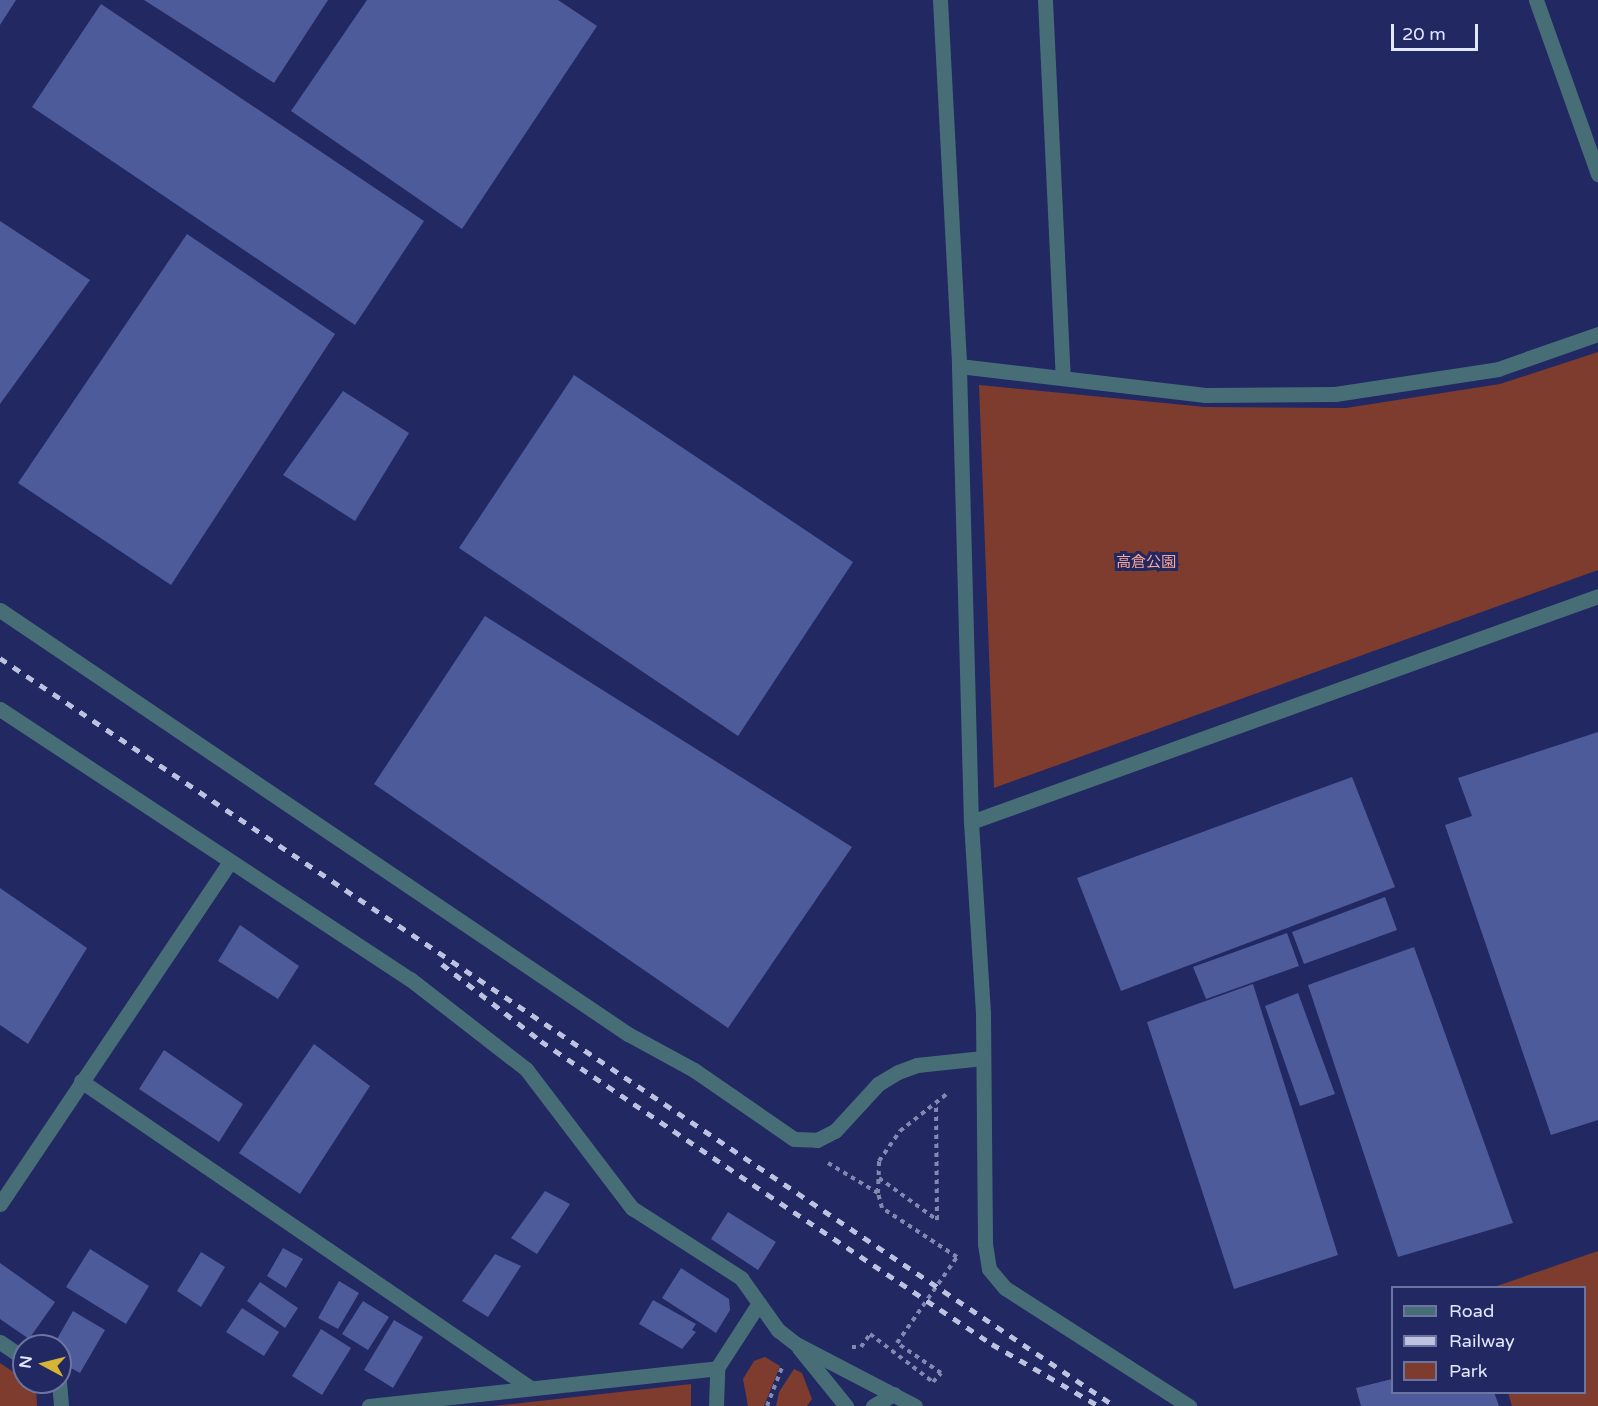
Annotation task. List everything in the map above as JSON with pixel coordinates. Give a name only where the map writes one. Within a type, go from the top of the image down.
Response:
[{"type":"street","points":[[940,0],[959,366],[971,822],[983,1058],[985,1244],[989,1269],[1005,1288],[1189,1406]]},
{"type":"street","points":[[1046,0],[1063,378]]},
{"type":"street","points":[[1536,0],[1598,174]]},
{"type":"street","points":[[959,366],[1205,395],[1335,394],[1497,369],[1598,334]]},
{"type":"street","points":[[971,822],[1598,596]]},
{"type":"street","points":[[0,610],[628,1034],[694,1070],[794,1140],[817,1140],[835,1131],[878,1084],[898,1072],[917,1065],[983,1058]]},
{"type":"street","points":[[0,709],[410,979],[526,1069],[632,1208],[741,1278],[778,1330],[796,1344],[915,1406]]},
{"type":"street","points":[[0,1204],[230,862]]},
{"type":"street","points":[[81,1081],[529,1387]]},
{"type":"street","points":[[716,1406],[717,1368],[759,1303]]},
{"type":"street","points":[[796,1344],[846,1406]]},
{"type":"street","points":[[369,1406],[477,1401],[529,1387],[717,1368]]},
{"type":"street","points":[[873,1406],[894,1394]]},
{"type":"path","points":[[840,1346],[861,1347],[870,1334],[933,1382],[941,1373],[897,1343],[957,1257],[882,1208],[878,1193],[879,1161],[900,1131],[948,1093]]},
{"type":"path","points":[[879,1178],[936,1220],[936,1104]]},
{"type":"path","points":[[828,1163],[878,1193]]},
{"type":"path","points":[[923,1292],[930,1296]]},
{"type":"path","points":[[767,1406],[783,1365]]},
{"type":"green space","name":"高倉公園","points":[[1598,352],[1598,570],[994,788],[979,385],[1205,407],[1346,408],[1500,384]]},
{"type":"green space","points":[[1598,1251],[1598,1406],[1512,1406],[1508,1394],[1586,1394],[1586,1286],[1497,1286]]},
{"type":"green space","points":[[765,1357],[780,1366],[764,1406],[748,1406],[743,1379],[754,1361]]},
{"type":"green space","points":[[0,1363],[12,1371],[12,1394],[36,1394],[37,1406],[0,1406]]},
{"type":"green space","points":[[794,1369],[802,1373],[812,1399],[807,1406],[776,1406],[779,1392]]},
{"type":"green space","points":[[691,1384],[691,1406],[494,1406]]},
{"type":"building","points":[[0,0],[16,0],[0,25]]},
{"type":"building","points":[[144,0],[328,0],[274,83]]},
{"type":"building","points":[[367,0],[558,0],[597,26],[462,229],[291,111]]},
{"type":"building","points":[[101,4],[424,221],[355,325],[32,107]]},
{"type":"building","points":[[0,221],[90,280],[0,404]]},
{"type":"building","points":[[187,234],[335,334],[171,585],[18,483]]},
{"type":"building","points":[[574,375],[853,562],[738,736],[459,548]]},
{"type":"building","points":[[343,391],[409,433],[355,521],[283,475]]},
{"type":"building","points":[[485,616],[852,847],[728,1028],[374,784]]},
{"type":"building","points":[[1598,732],[1598,1120],[1551,1135],[1445,825],[1472,816],[1458,778]]},
{"type":"building","points":[[1352,777],[1395,887],[1121,991],[1077,878]]},
{"type":"building","points":[[0,888],[87,948],[28,1044],[0,1025]]},
{"type":"building","points":[[1385,897],[1397,930],[1304,964],[1292,932]]},
{"type":"building","points":[[240,925],[299,966],[278,999],[218,961]]},
{"type":"building","points":[[1287,933],[1299,966],[1206,999],[1193,967]]},
{"type":"building","points":[[1414,947],[1513,1223],[1398,1257],[1308,985]]},
{"type":"building","points":[[1253,984],[1338,1255],[1234,1289],[1147,1022]]},
{"type":"building","points":[[1298,993],[1335,1094],[1300,1106],[1265,1006]]},
{"type":"building","points":[[314,1044],[370,1086],[300,1194],[239,1153]]},
{"type":"building","points":[[164,1050],[243,1104],[219,1142],[139,1089]]},
{"type":"building","points":[[545,1191],[570,1204],[537,1254],[511,1238]]},
{"type":"building","points":[[728,1212],[776,1242],[758,1270],[711,1239]]},
{"type":"building","points":[[283,1248],[303,1259],[286,1288],[267,1276]]},
{"type":"building","points":[[90,1249],[149,1286],[126,1324],[66,1287]]},
{"type":"building","points":[[201,1252],[225,1267],[201,1307],[177,1291]]},
{"type":"building","points":[[495,1254],[521,1266],[488,1317],[462,1301]]},
{"type":"building","points":[[0,1263],[55,1302],[33,1334],[22,1334],[0,1319]]},
{"type":"building","points":[[681,1268],[729,1299],[730,1310],[716,1333],[662,1298]]},
{"type":"building","points":[[339,1281],[359,1293],[338,1329],[318,1318]]},
{"type":"building","points":[[260,1282],[298,1308],[285,1328],[247,1301]]},
{"type":"building","points":[[653,1300],[696,1324],[692,1330],[696,1332],[682,1349],[639,1324]]},
{"type":"building","points":[[363,1301],[389,1317],[368,1350],[342,1334]]},
{"type":"building","points":[[242,1308],[279,1332],[264,1356],[226,1332]]},
{"type":"building","points":[[73,1311],[105,1330],[80,1373],[72,1369],[72,1334],[60,1334]]},
{"type":"building","points":[[394,1320],[423,1337],[393,1388],[364,1370]]},
{"type":"building","points":[[321,1329],[351,1348],[322,1395],[292,1376]]},
{"type":"building","points":[[1391,1379],[1391,1394],[1495,1394],[1499,1406],[1361,1406],[1356,1388]]},
{"type":"railway","points":[[0,658],[1115,1406]]},
{"type":"railway","points":[[442,964],[541,1041],[767,1194],[992,1344],[1099,1406]]}]
